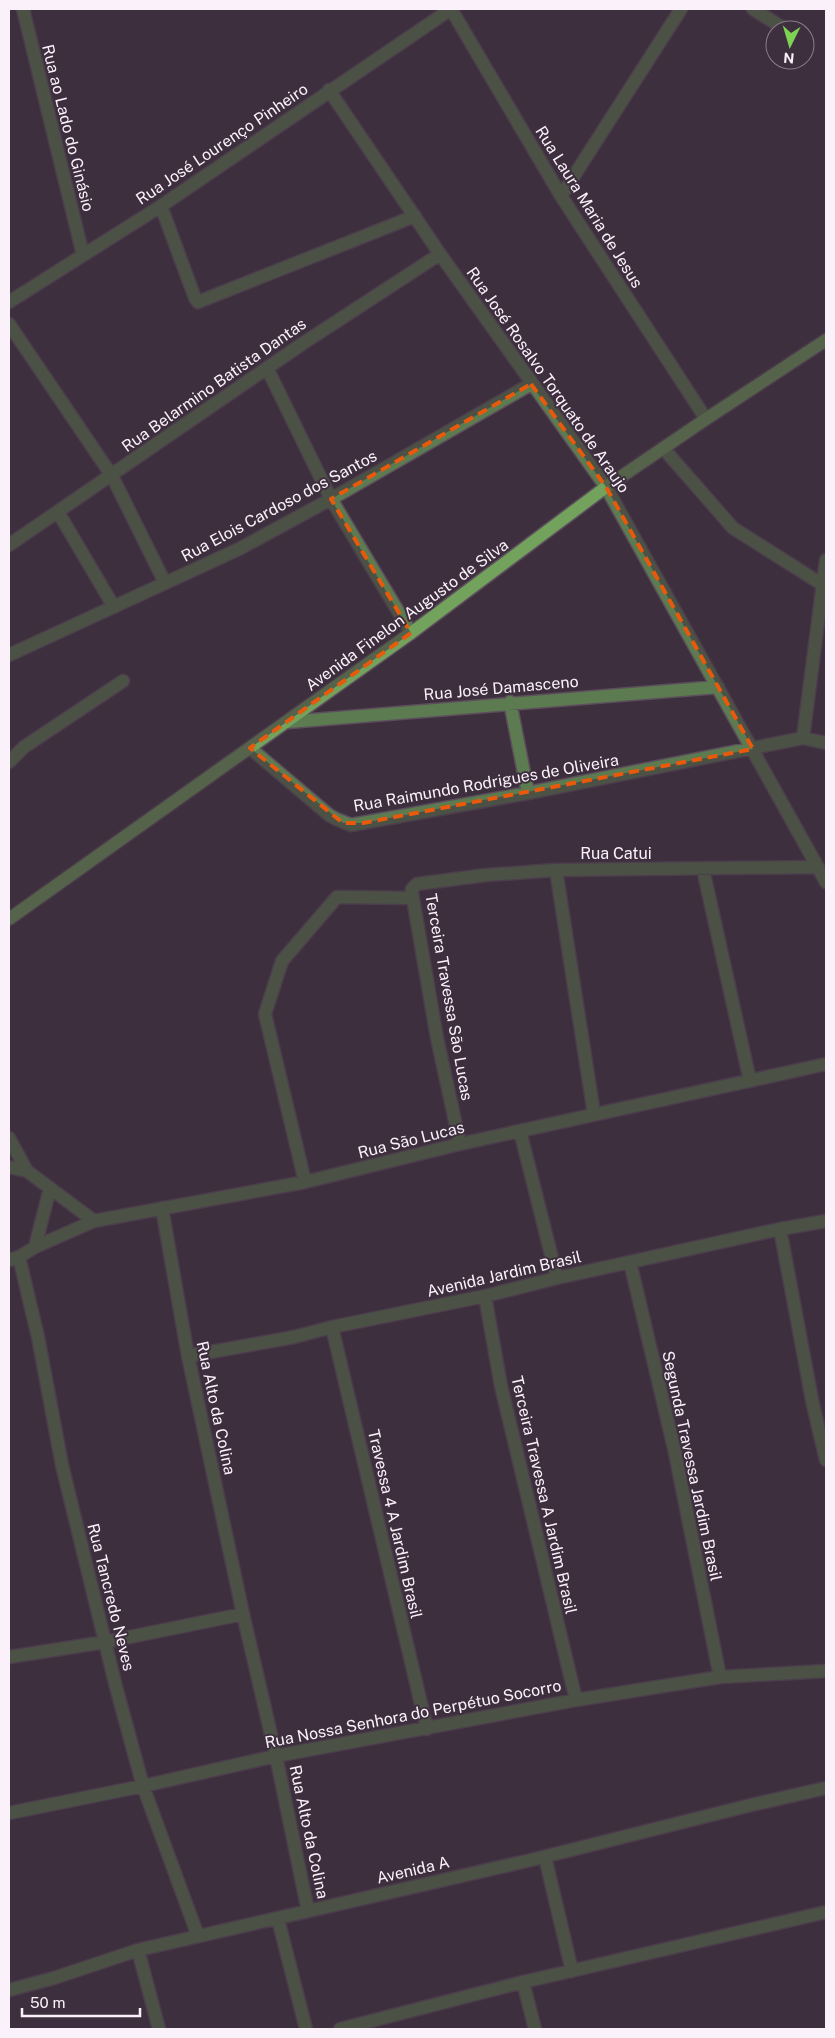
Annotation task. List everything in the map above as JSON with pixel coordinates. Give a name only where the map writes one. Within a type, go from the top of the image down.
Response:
[{"type":"street","name":"Rua ao Lado do Ginásio","points":[[22,9],[83,255]]},
{"type":"street","name":"Rua José Lourenço Pinheiro","points":[[9,302],[161,206],[329,90],[451,9]]},
{"type":"street","name":"Rua Laura Maria de Jesus","points":[[451,9],[561,196],[706,418]]},
{"type":"street","points":[[561,196],[681,9]]},
{"type":"street","points":[[753,9],[770,20]]},
{"type":"street","name":"Rua José Rosalvo Torquato de Araujo","points":[[329,90],[440,254],[606,487],[826,882]]},
{"type":"street","points":[[161,206],[198,302],[415,216]]},
{"type":"street","name":"Rua Belarmino Batista Dantas","points":[[9,545],[267,368],[440,254]]},
{"type":"street","points":[[9,324],[112,476],[165,583]]},
{"type":"street","name":"Avenida Finelon Augusto de Silva","points":[[9,919],[411,633],[606,487],[706,418],[826,340]]},
{"type":"street","points":[[267,368],[331,499],[411,633]]},
{"type":"street","name":"Rua Elois Cardoso dos Santos","points":[[9,655],[238,550],[531,384]]},
{"type":"street","points":[[663,448],[733,528],[822,585]]},
{"type":"street","points":[[58,512],[114,607]]},
{"type":"street","points":[[826,560],[803,738],[826,743]]},
{"type":"street","points":[[9,762],[24,747],[123,681]]},
{"type":"street","name":"Rua José Damasceno","points":[[288,722],[374,716],[510,702],[718,687]]},
{"type":"street","points":[[510,702],[528,793]]},
{"type":"street","name":"Rua Raimundo Rodrigues de Oliveira","points":[[250,748],[329,815],[351,825],[528,793],[803,738]]},
{"type":"street","name":"Rua Catui","points":[[305,1182],[266,1014],[282,961],[337,897],[414,892],[420,883],[486,875],[556,870],[818,867]]},
{"type":"street","points":[[703,869],[750,1081]]},
{"type":"street","points":[[556,870],[594,1114]]},
{"type":"street","name":"Terceira Travessa São Lucas","points":[[414,892],[438,1038],[460,1144]]},
{"type":"street","name":"Rua São Lucas","points":[[14,1258],[94,1221],[305,1182],[460,1144],[826,1064]]},
{"type":"street","points":[[520,1131],[557,1278]]},
{"type":"street","points":[[9,1138],[27,1171]]},
{"type":"street","points":[[9,1167],[27,1171],[94,1221]]},
{"type":"street","points":[[35,1247],[50,1188]]},
{"type":"street","name":"Rua Alto da Colina","points":[[162,1208],[188,1356],[308,1911]]},
{"type":"street","name":"Avenida Jardim Brasil","points":[[188,1356],[294,1337],[332,1327],[484,1296],[780,1229],[826,1221]]},
{"type":"street","points":[[780,1229],[813,1405],[826,1460]]},
{"type":"street","name":"Rua Tancredo Neves","points":[[14,1258],[38,1337],[62,1465],[104,1642],[143,1786],[198,1936]]},
{"type":"street","name":"Segunda Travessa Jardim Brasil","points":[[630,1262],[674,1448],[720,1677]]},
{"type":"street","name":"Terceira Travessa A Jardim Brasil","points":[[484,1296],[501,1386],[576,1700]]},
{"type":"street","name":"Travessa 4 A Jardim Brasil","points":[[332,1327],[427,1729]]},
{"type":"street","points":[[9,1657],[104,1642],[243,1614]]},
{"type":"street","name":"Rua Nossa Senhora do Perpétuo Socorro","points":[[9,1813],[143,1786],[276,1756],[576,1700],[720,1677],[826,1671]]},
{"type":"street","name":"Avenida A","points":[[9,1990],[54,1978],[138,1950],[278,1919],[826,1788]]},
{"type":"street","points":[[545,1856],[572,1971]]},
{"type":"street","points":[[340,2029],[523,1982],[826,1912]]},
{"type":"street","points":[[278,1919],[306,2029]]},
{"type":"street","points":[[138,1950],[159,2029]]},
{"type":"street","points":[[523,1982],[535,2029]]},
{"type":"highlighted area","points":[[531,384],[606,487],[753,749],[363,823],[343,823],[250,748],[411,633],[331,499]]}]
